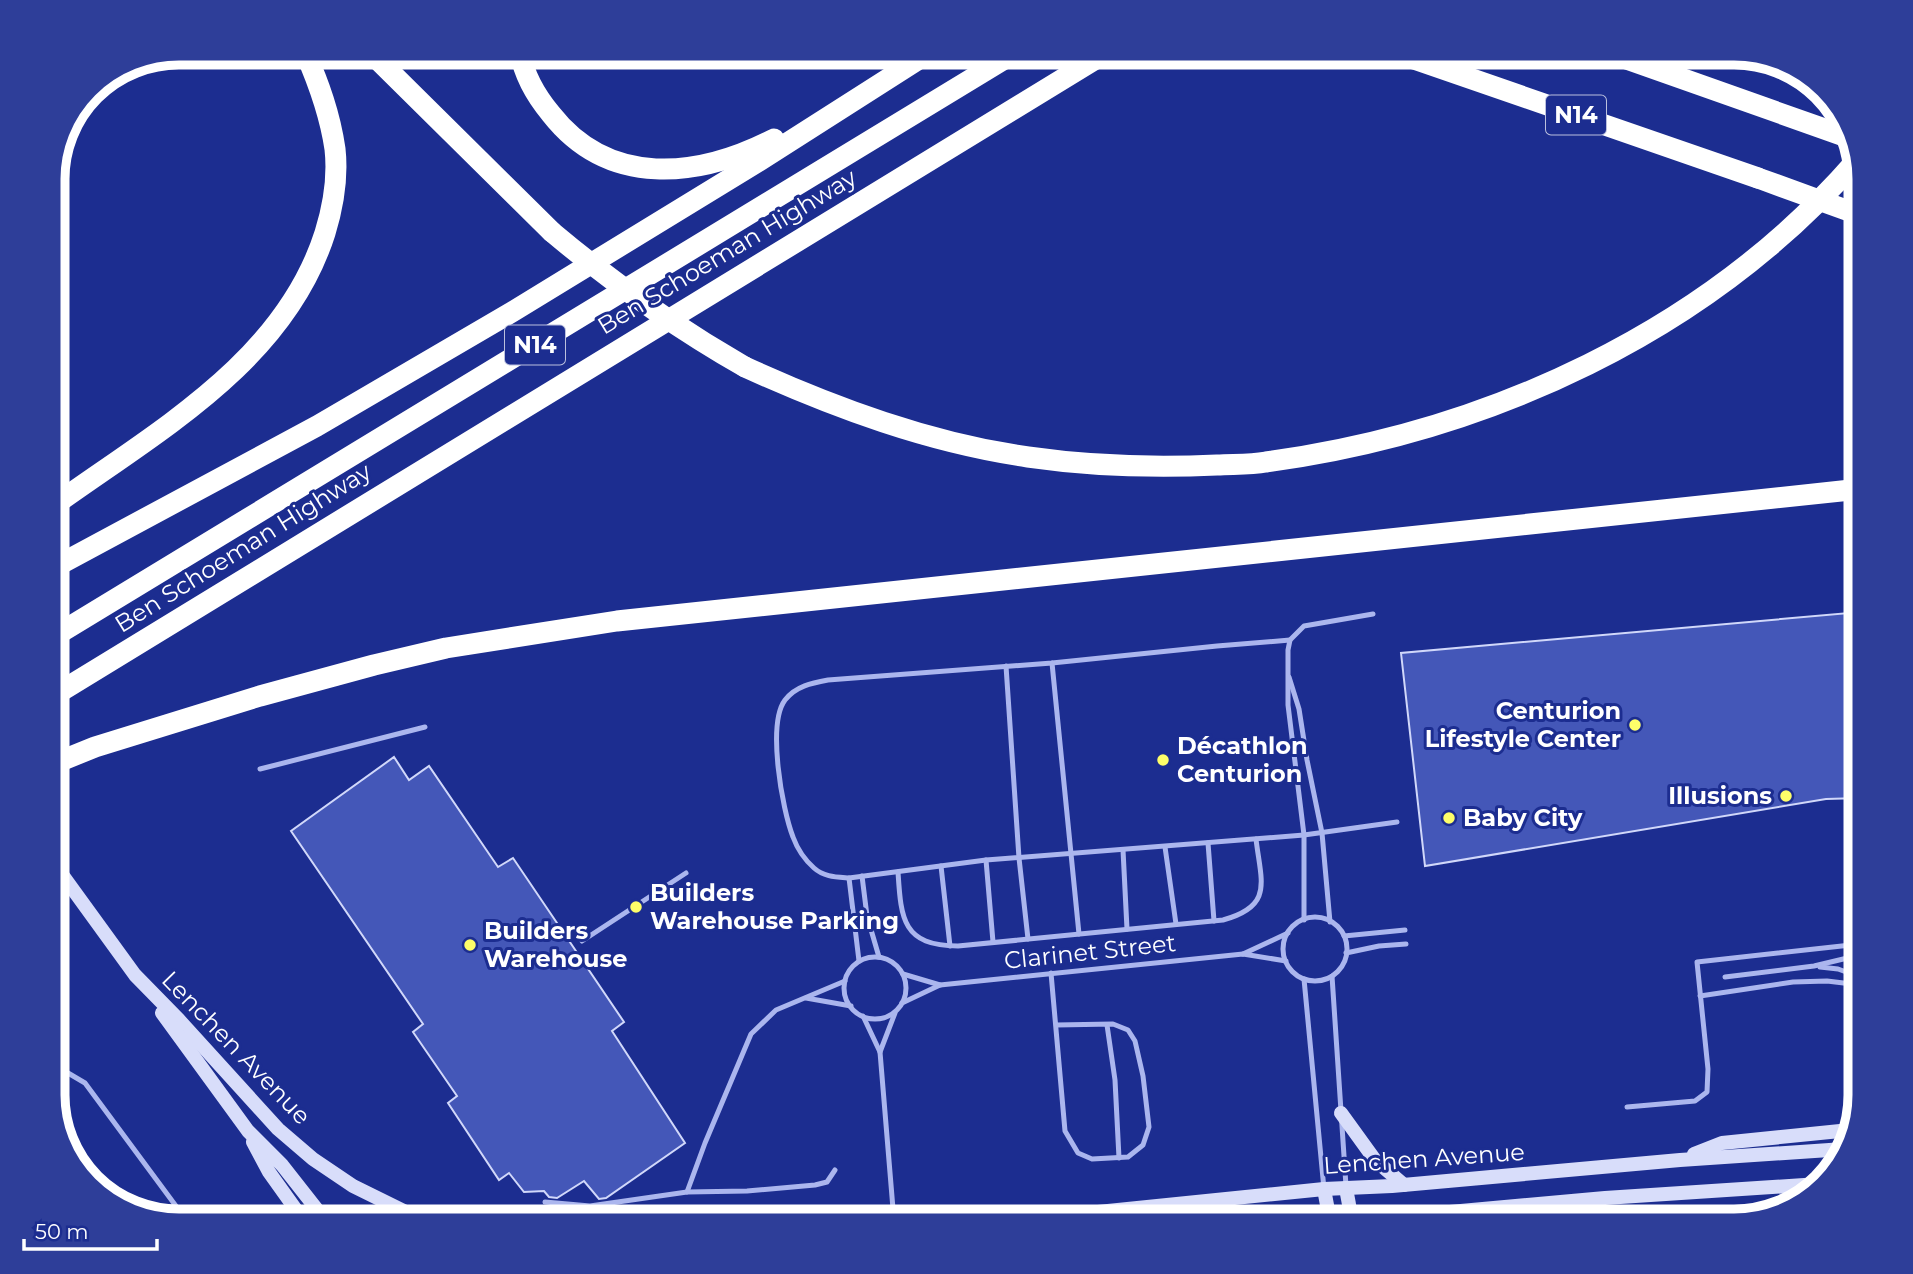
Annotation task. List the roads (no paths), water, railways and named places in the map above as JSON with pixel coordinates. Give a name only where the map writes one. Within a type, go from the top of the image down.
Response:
[{"type":"highway","points":[[65,497],[216,386],[253,354],[281,320],[304,285],[329,219],[335,152],[327,110],[310,65]]},
{"type":"highway","points":[[383,65],[552,232],[596,269],[686,334],[745,367],[802,393],[859,414],[945,440],[1027,457],[1113,466],[1264,463],[1402,436],[1478,412],[1564,375],[1646,335],[1703,298],[1758,257],[1847,169]]},
{"type":"highway","points":[[524,65],[531,84],[545,107],[578,143],[599,156],[649,169],[686,168],[720,161],[757,148],[882,81]]},
{"type":"highway","points":[[65,562],[252,463],[421,366],[759,161],[908,65]]},
{"type":"highway","name":"Ben Schoeman Highway","points":[[65,630],[995,65]]},
{"type":"highway","name":"Ben Schoeman Highway","points":[[65,689],[1086,65]]},
{"type":"highway","name":"N14","points":[[1432,65],[1848,211]]},
{"type":"highway","points":[[1644,65],[1840,134]]},
{"type":"highway","points":[[65,759],[95,747],[260,696],[446,648],[541,632],[617,621],[1848,490]]},
{"type":"main road","name":"Lenchen Avenue","points":[[65,879],[135,975],[278,1129],[353,1186],[398,1209]]},
{"type":"main road","points":[[135,975],[248,1131],[270,1172],[295,1209]]},
{"type":"main road","points":[[1341,1113],[1365,1150],[1404,1185]]},
{"type":"main road","points":[[248,1131],[282,1165],[316,1209]]},
{"type":"main road","points":[[1680,1160],[1722,1143],[1842,1131]]},
{"type":"main road","name":"Lenchen Avenue","points":[[1132,1209],[1324,1189],[1404,1185],[1680,1160],[1833,1150]]},
{"type":"main road","points":[[1484,1209],[1804,1185]]},
{"type":"main road","points":[[1346,1188],[1350,1209]]},
{"type":"main road","points":[[1324,1189],[1328,1209]]},
{"type":"lane","points":[[1304,920],[1304,835],[1288,705],[1290,640],[1299,629],[1312,623],[1373,614]]},
{"type":"lane","points":[[1290,640],[1052,663],[828,680],[799,688],[781,708],[775,738],[783,796],[793,836],[803,856],[815,869],[828,876],[849,878],[986,860],[1304,835],[1397,822]]},
{"type":"lane","points":[[1052,663],[1079,934]]},
{"type":"lane","points":[[1006,666],[1019,858],[1028,939]]},
{"type":"lane","points":[[1287,671],[1299,709],[1322,833],[1331,922]]},
{"type":"lane","points":[[260,769],[425,727]]},
{"type":"lane","points":[[898,872],[901,910],[905,922],[927,942],[937,946],[950,946],[1028,939],[1214,921],[1242,915],[1259,897],[1261,886],[1256,839]]},
{"type":"lane","points":[[1208,843],[1214,921]]},
{"type":"lane","points":[[1165,847],[1175,924]]},
{"type":"lane","points":[[1123,850],[1127,929]]},
{"type":"lane","points":[[986,860],[993,942]]},
{"type":"lane","points":[[941,866],[950,946]]},
{"type":"lane","points":[[582,941],[686,873]]},
{"type":"lane","points":[[851,1006],[846,997],[845,981],[851,968],[859,961],[879,957],[867,916],[862,876]]},
{"type":"lane","points":[[849,878],[859,961]]},
{"type":"lane","points":[[1314,918],[1331,922],[1344,936],[1346,953],[1340,969],[1332,976],[1319,981],[1297,975],[1286,961],[1284,943],[1288,933],[1304,920],[1314,918]]},
{"type":"lane","points":[[1344,936],[1405,930]]},
{"type":"lane","name":"Clarinet Street","points":[[1243,954],[1288,933]]},
{"type":"lane","points":[[1346,953],[1406,944]]},
{"type":"lane","points":[[1627,1107],[1695,1101],[1707,1092],[1708,1069],[1697,962],[1848,945]]},
{"type":"lane","name":"Clarinet Street","points":[[880,1052],[896,1011],[902,1003],[940,985],[1243,954],[1286,961]]},
{"type":"lane","name":"Clarinet Street","points":[[879,957],[889,960],[903,974],[940,985]]},
{"type":"lane","points":[[1725,977],[1814,966],[1848,958]]},
{"type":"lane","points":[[1814,966],[1848,973]]},
{"type":"lane","points":[[1051,973],[1062,1106],[1068,1138],[1084,1157],[1119,1158],[1137,1152],[1147,1138],[1149,1127],[1143,1076],[1135,1041],[1128,1030],[1113,1024],[1056,1025]]},
{"type":"lane","points":[[902,1003],[906,994],[903,974]]},
{"type":"lane","points":[[1332,976],[1346,1188]]},
{"type":"lane","points":[[1304,979],[1324,1189]]},
{"type":"lane","points":[[687,1192],[751,1034],[776,1010],[845,981]]},
{"type":"lane","points":[[1700,996],[1793,982],[1848,984]]},
{"type":"lane","points":[[806,998],[851,1006]]},
{"type":"lane","name":"Clarinet Street","points":[[851,1006],[863,1016],[880,1052],[893,1209]]},
{"type":"lane","points":[[863,1016],[877,1018],[896,1011]]},
{"type":"lane","points":[[1107,1024],[1115,1080],[1119,1158]]},
{"type":"lane","points":[[65,1073],[85,1083],[177,1209]]},
{"type":"lane","points":[[545,1202],[590,1206],[687,1192],[747,1191],[815,1185],[827,1182],[835,1170]]},
{"type":"place","name":"Centurion Lifestyle Center","points":[[1635,725]]},
{"type":"place","name":"Décathlon Centurion","points":[[1163,760]]},
{"type":"place","name":"Illusions","points":[[1786,796]]},
{"type":"place","name":"Baby City","points":[[1449,818]]},
{"type":"place","name":"Builders Warehouse Parking","points":[[636,907]]},
{"type":"place","name":"Builders Warehouse","points":[[470,945]]}]
